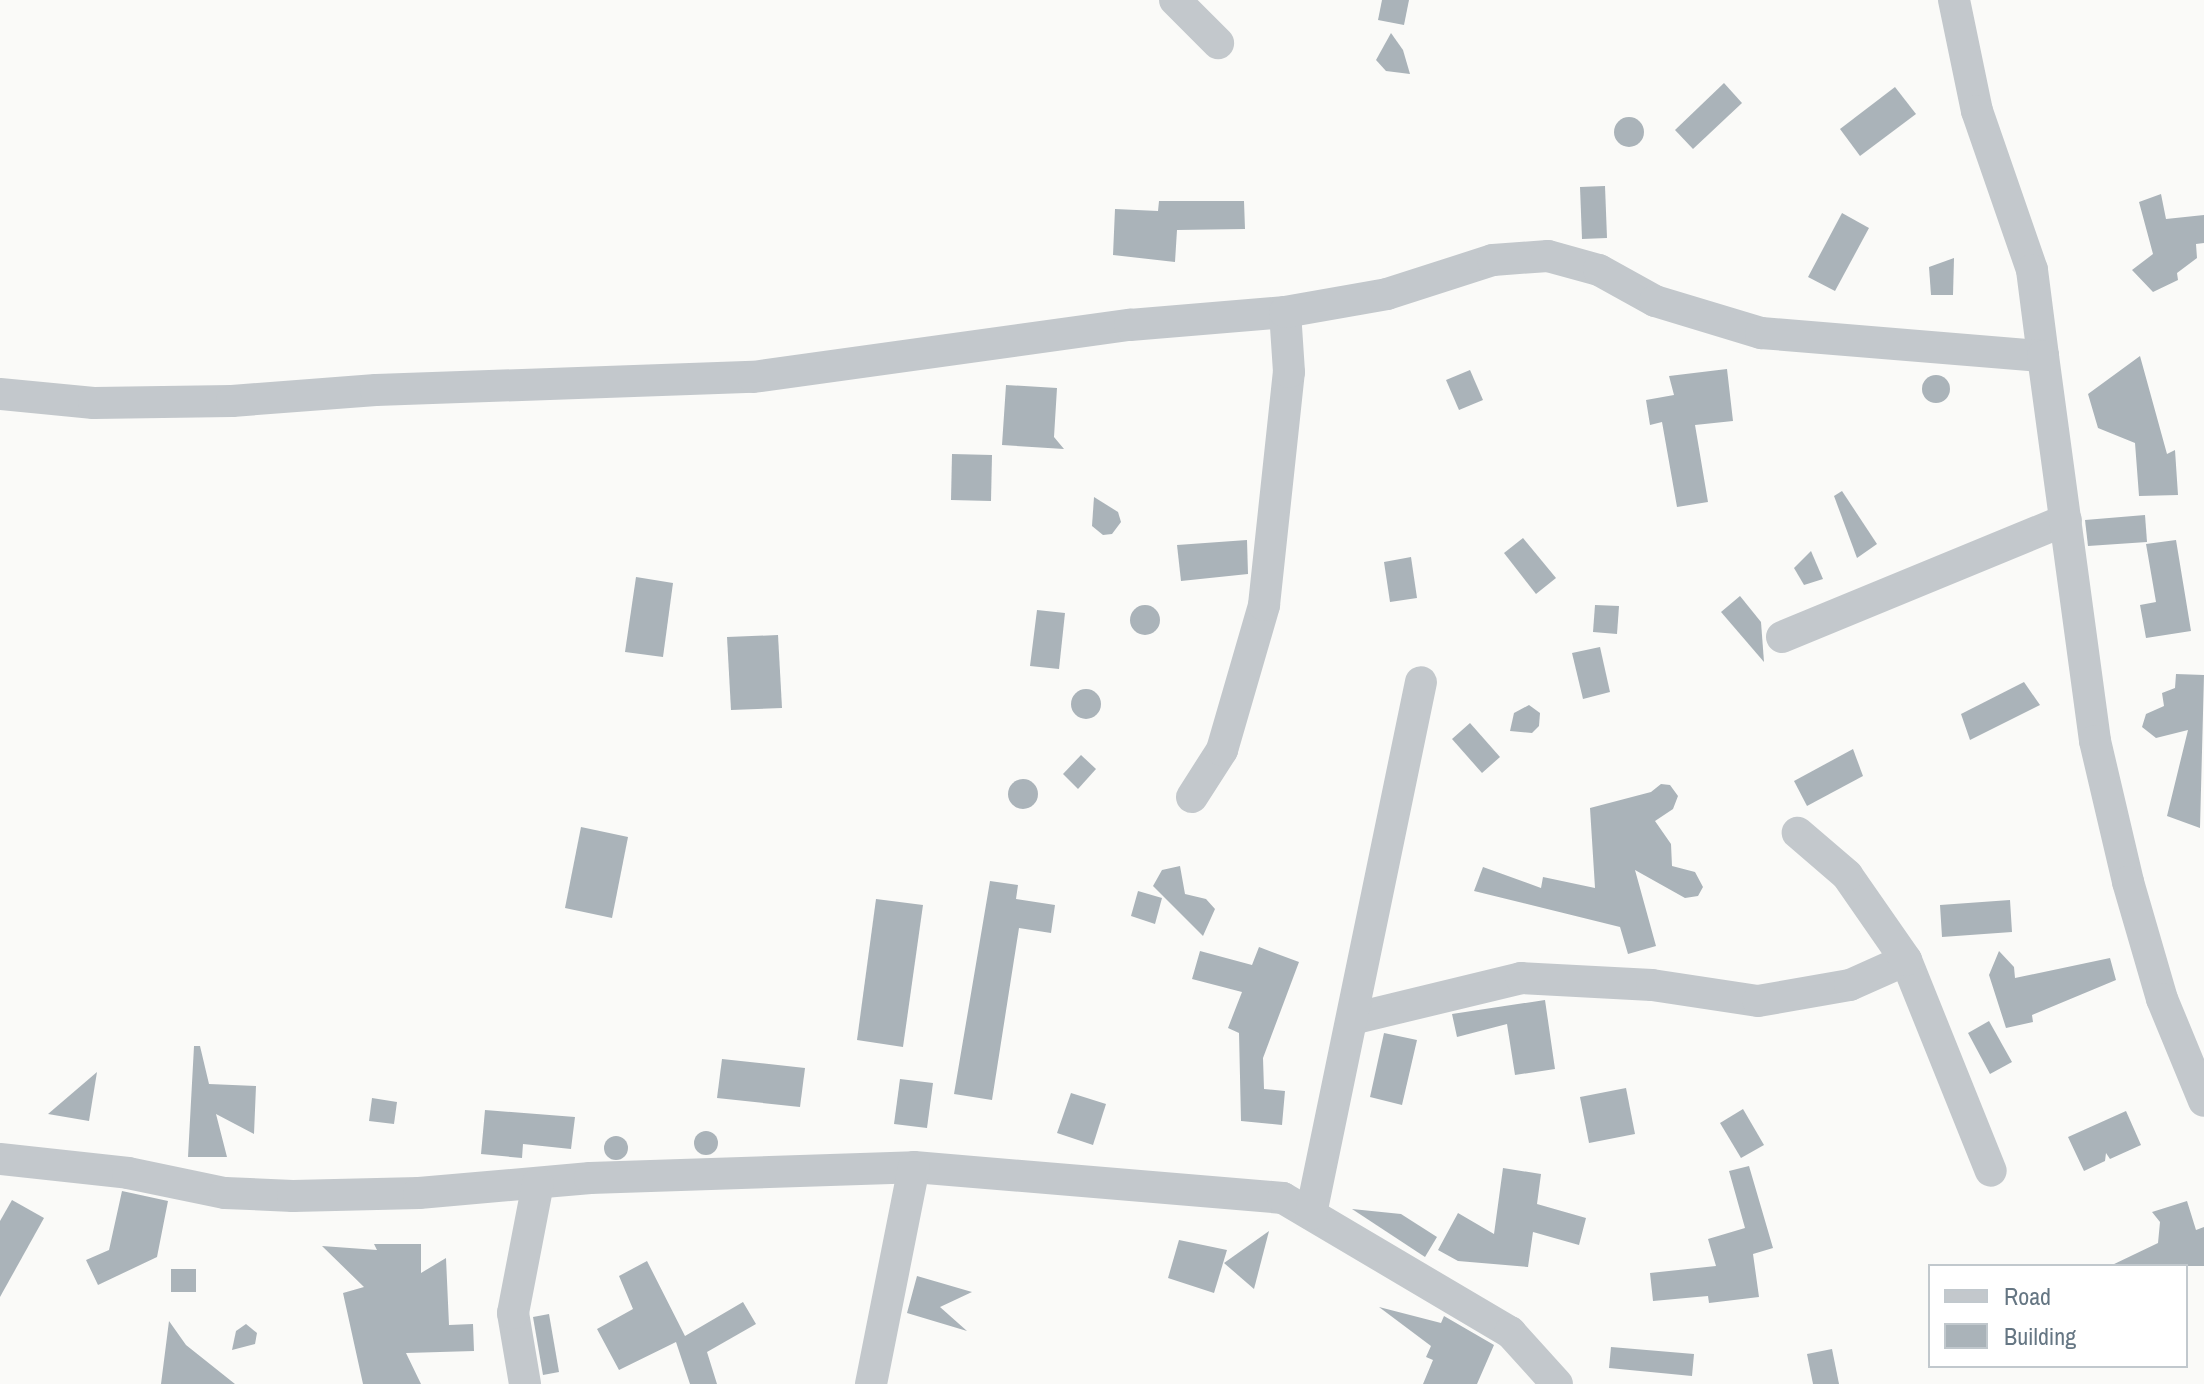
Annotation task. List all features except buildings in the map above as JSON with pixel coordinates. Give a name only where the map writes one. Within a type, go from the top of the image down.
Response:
[{"type":"street","points":[[1175,0],[1218,43]]},
{"type":"street","points":[[1954,0],[1977,111],[2032,270],[2095,741],[2128,882],[2162,999],[2204,1101]]},
{"type":"street","points":[[0,394],[94,403],[217,401],[753,377],[1130,325],[1285,312],[1387,294],[1493,260],[1548,256],[1599,270],[1655,301],[1761,333],[2043,356]]},
{"type":"street","points":[[1192,797],[1222,750],[1264,605],[1289,372],[1285,312]]},
{"type":"street","points":[[1782,637],[2066,520]]},
{"type":"street","points":[[1311,1214],[1421,682]]},
{"type":"street","points":[[1798,833],[1847,875],[1906,960],[1991,1171]]},
{"type":"street","points":[[1352,1019],[1427,997],[1521,978],[1652,985],[1758,1001],[1850,985],[1906,960]]},
{"type":"street","points":[[0,1159],[128,1173],[225,1193],[293,1196],[914,1167],[1283,1198],[1510,1332],[1557,1384]]},
{"type":"street","points":[[871,1384],[914,1167]]},
{"type":"street","points":[[525,1384],[513,1313],[538,1183]]}]
